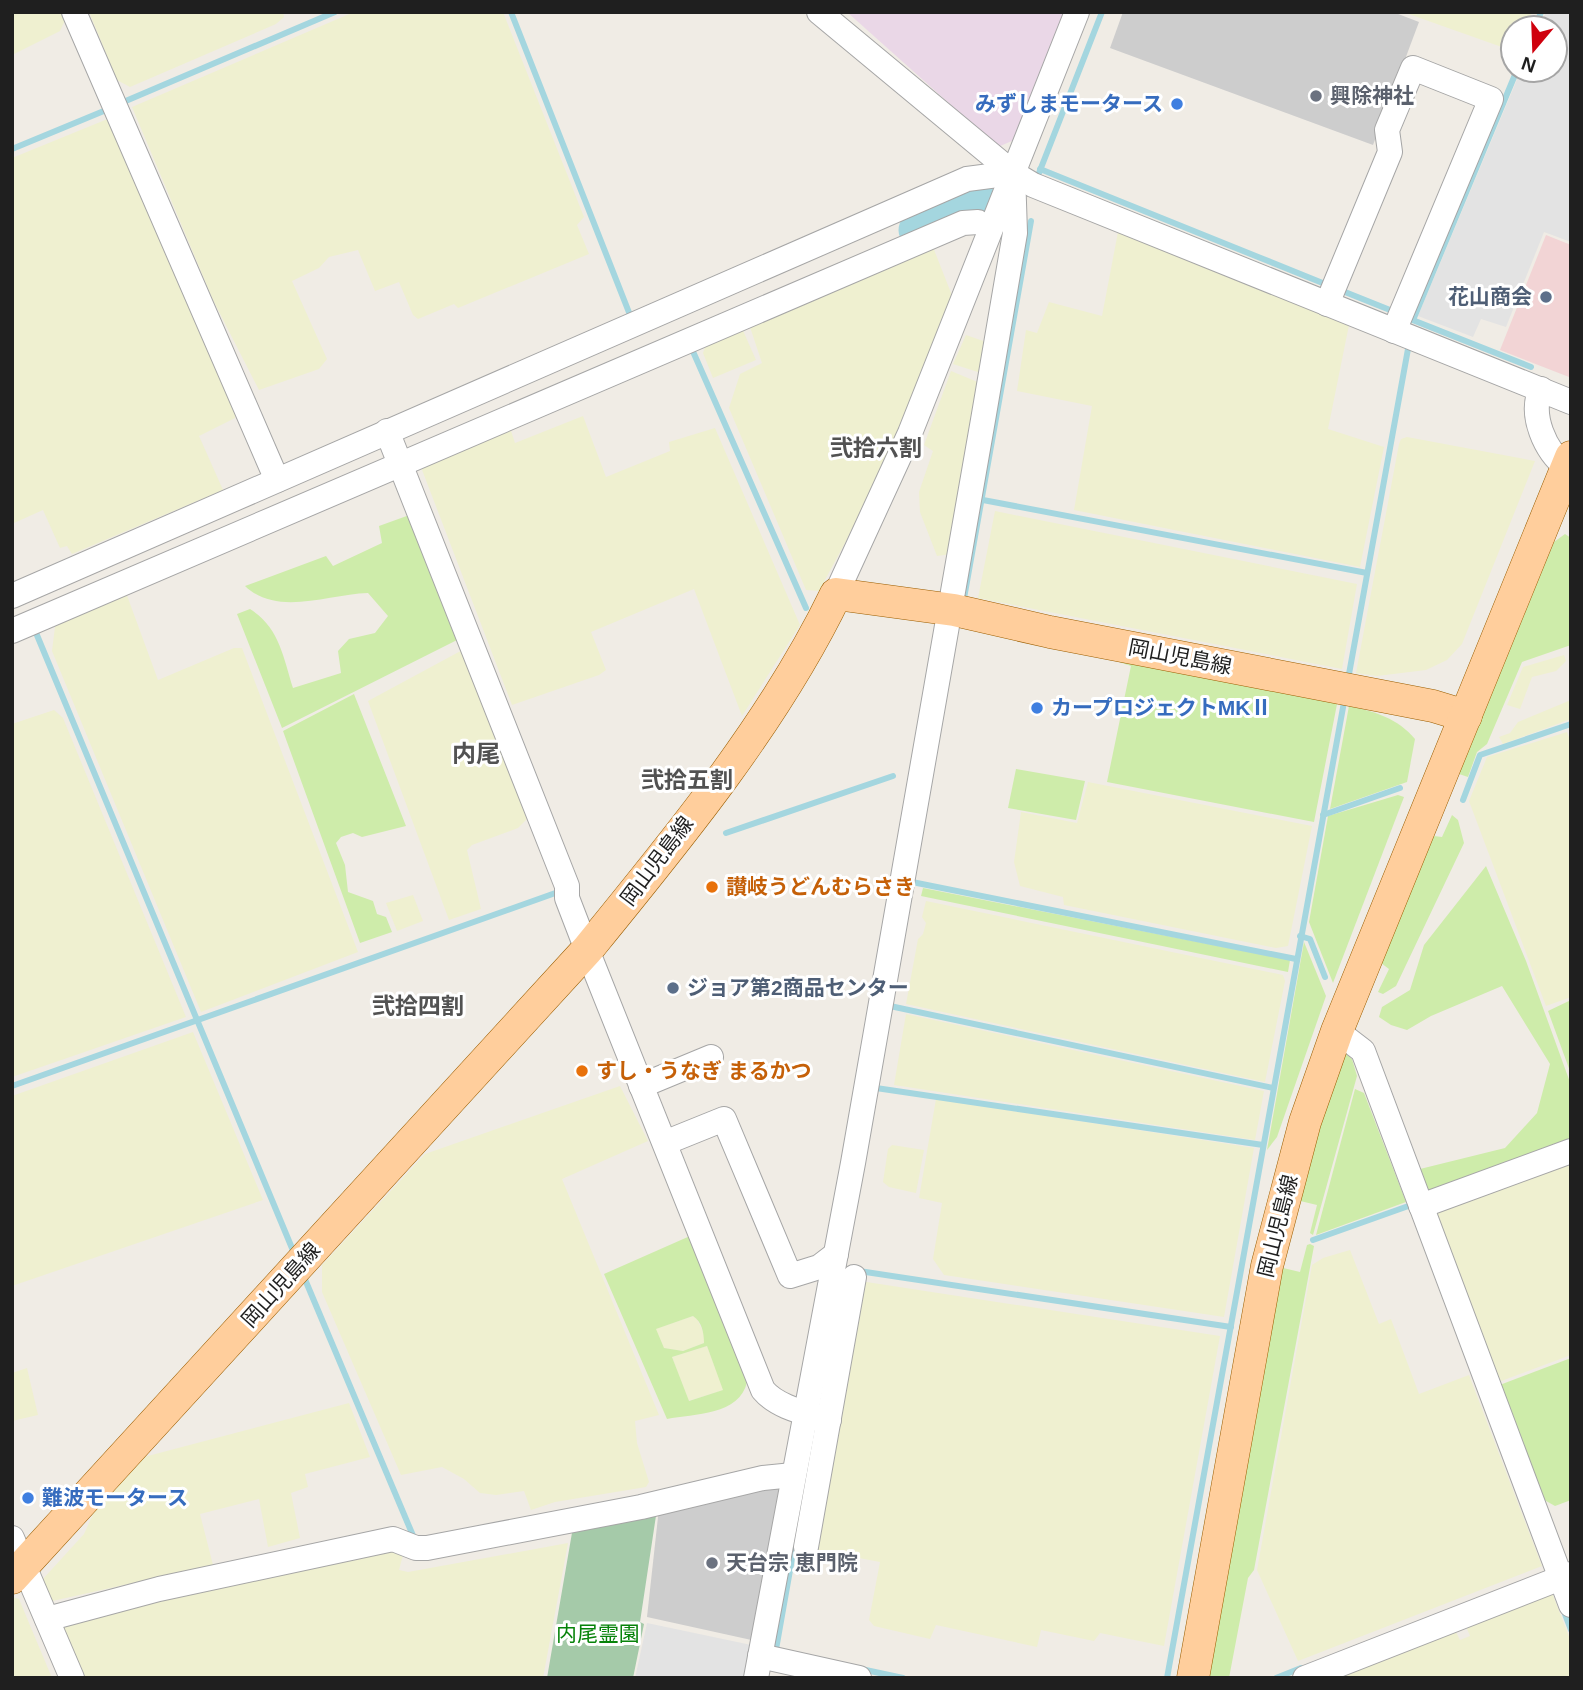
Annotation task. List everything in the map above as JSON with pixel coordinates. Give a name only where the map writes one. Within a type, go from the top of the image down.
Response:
[{"type":"main road","name":"岡山児島線","points":[[1193,1678],[1267,1266],[1305,1122],[1337,1031],[1466,716],[1561,509],[1569,462]]},
{"type":"main road","name":"岡山児島線","points":[[16,1560],[587,950],[639,886],[757,726],[809,647],[836,594],[957,611],[1050,632],[1444,708],[1466,716]]},
{"type":"street","points":[[74,12],[277,480]]},
{"type":"street","points":[[819,12],[864,52],[890,68],[1013,173],[1055,195],[1332,294],[1398,321],[1571,402]]},
{"type":"street","points":[[836,594],[909,433],[1077,12]]},
{"type":"street","points":[[1332,294],[1390,152],[1387,130],[1413,68],[1490,99],[1398,321]]},
{"type":"street","points":[[12,596],[142,559],[212,529],[277,480],[399,453],[967,179],[996,173],[1013,173]]},
{"type":"street","points":[[806,1547],[836,1254],[957,611],[1015,233],[1013,173]]},
{"type":"street","points":[[26,625],[142,559],[212,529],[688,341],[962,223],[978,222]]},
{"type":"street","points":[[1541,389],[1537,404],[1542,435],[1551,453],[1569,462]]},
{"type":"street","points":[[399,453],[568,889],[567,898],[587,950],[648,1083],[763,1390],[770,1398],[818,1416]]},
{"type":"street","points":[[1337,1031],[1363,1051],[1566,1576],[1571,1605]]},
{"type":"street","points":[[648,1083],[711,1058]]},
{"type":"street","points":[[672,1140],[724,1119],[790,1276],[818,1267],[836,1254]]},
{"type":"street","points":[[1421,1206],[1571,1151]]},
{"type":"street","points":[[854,1277],[818,1416],[793,1475],[766,1663],[859,1678]]},
{"type":"street","points":[[47,1619],[159,1589],[393,1539],[416,1548],[428,1548],[641,1507],[763,1478],[793,1475]]},
{"type":"street","points":[[16,1560],[47,1619],[72,1678]]},
{"type":"street","points":[[1305,1678],[1566,1576]]},
{"type":"shaded area","points":[[847,12],[1065,12],[1014,140],[998,147]]},
{"type":"shaded area","name":"興除神社","points":[[1123,12],[1393,12],[1419,22],[1373,145],[1110,48]]},
{"type":"shaded area","points":[[1571,12],[1571,242],[1544,232],[1506,327],[1481,319],[1473,337],[1418,316],[1515,84],[1569,84],[1569,14],[1545,14]]},
{"type":"shaded area","name":"花山商会","points":[[1546,235],[1571,245],[1569,377],[1500,350]]},
{"type":"shaded area","name":"天台宗 恵門院","points":[[786,1484],[756,1641],[647,1617],[659,1508]]},
{"type":"shaded area","points":[[647,1623],[756,1646],[750,1678],[635,1678]]},
{"type":"green space","points":[[12,12],[63,12],[66,18],[60,31],[12,55]]},
{"type":"green space","points":[[89,12],[283,12],[284,17],[276,24],[130,87],[117,80]]},
{"type":"green space","points":[[354,12],[503,12],[584,217],[577,225],[589,254],[458,308],[454,304],[418,319],[413,315],[399,282],[375,291],[358,250],[329,257],[319,268],[292,281],[327,359],[319,369],[259,390],[213,300],[132,107]]},
{"type":"green space","points":[[1403,12],[1532,12],[1499,14],[1499,46]]},
{"type":"green space","points":[[110,118],[235,403],[235,418],[199,436],[223,490],[72,554],[67,546],[60,548],[43,510],[14,523],[12,520],[12,158]]},
{"type":"green space","points":[[1118,232],[1349,325],[1328,429],[1384,447],[1360,567],[1074,510],[1092,406],[1017,391],[1026,330],[1037,333],[1049,302],[1102,316]]},
{"type":"green space","points":[[931,242],[953,298],[884,462],[845,543],[819,591],[806,590],[729,408],[740,374],[762,363],[748,321]]},
{"type":"green space","points":[[741,326],[756,360],[713,378],[703,353],[708,339]]},
{"type":"green space","points":[[966,335],[989,343],[984,374],[953,364]]},
{"type":"green space","points":[[951,371],[980,383],[951,554],[937,556],[920,512],[919,492],[933,451],[924,445]]},
{"type":"green space","points":[[583,416],[606,477],[670,451],[669,442],[715,428],[800,625],[742,716],[694,589],[591,632],[606,670],[599,675],[512,705],[419,462],[509,425],[515,443]]},
{"type":"green space","points":[[1407,437],[1535,461],[1462,644],[1447,660],[1426,670],[1377,676],[1356,673],[1399,444],[1401,439]]},
{"type":"green space","points":[[995,511],[1357,584],[1342,669],[978,598]]},
{"type":"green space","points":[[415,513],[463,637],[282,728],[237,614],[250,609],[268,624],[279,643],[293,688],[341,673],[338,651],[349,639],[375,633],[388,616],[368,593],[288,602],[258,595],[245,586],[326,556],[333,566],[382,543],[379,526]]},
{"type":"green space","points":[[1565,534],[1571,538],[1571,645],[1522,662],[1487,744],[1477,752],[1468,777],[1459,774],[1554,542]]},
{"type":"green space","points":[[125,590],[158,680],[234,648],[242,648],[358,952],[201,1012],[52,651],[56,619]]},
{"type":"green space","points":[[468,647],[530,808],[526,820],[518,828],[472,845],[467,850],[481,909],[449,920],[368,701]]},
{"type":"green space","points":[[1564,655],[1566,661],[1556,671],[1532,677],[1520,709],[1507,705],[1523,667]]},
{"type":"green space","points":[[1110,659],[1338,699],[1314,822],[1107,782],[1131,666]]},
{"type":"green space","points":[[354,694],[406,826],[362,837],[353,833],[341,837],[336,843],[345,865],[348,892],[373,901],[377,914],[386,917],[392,932],[360,943],[283,731]]},
{"type":"green space","points":[[1571,700],[1571,719],[1503,744],[1499,737],[1510,733],[1518,722]]},
{"type":"green space","points":[[1349,706],[1385,717],[1401,726],[1415,739],[1407,782],[1330,809]]},
{"type":"green space","points":[[54,710],[63,718],[186,1017],[12,1077],[12,724]]},
{"type":"green space","points":[[1567,732],[1571,743],[1571,997],[1546,1006],[1469,801],[1487,757]]},
{"type":"green space","points":[[1016,769],[1085,781],[1076,820],[1008,808]]},
{"type":"green space","points":[[1088,782],[1312,826],[1288,946],[1276,948],[1064,905],[1063,897],[1020,886],[1014,862],[1021,812],[1077,823]]},
{"type":"green space","points":[[1398,795],[1404,797],[1333,983],[1309,922],[1328,816]]},
{"type":"green space","points":[[1452,815],[1458,820],[1464,843],[1396,986],[1383,994],[1378,992],[1389,969],[1381,963],[1434,836],[1442,837]]},
{"type":"green space","points":[[1486,866],[1526,961],[1571,1085],[1571,1141],[1428,1195],[1420,1169],[1505,1148],[1537,1113],[1550,1064],[1502,986],[1431,1016],[1407,1030],[1391,1025],[1379,1017],[1382,1007],[1410,990],[1424,945]]},
{"type":"green space","points":[[923,888],[1290,960],[1288,972],[921,896]]},
{"type":"green space","points":[[413,895],[423,921],[397,931],[386,903]]},
{"type":"green space","points":[[926,901],[1283,975],[1285,981],[1265,1082],[906,1004],[918,939],[923,934],[926,923],[922,917]]},
{"type":"green space","points":[[1304,942],[1326,996],[1277,1137],[1267,1150]]},
{"type":"green space","points":[[1571,1000],[1571,1074],[1548,1011]]},
{"type":"green space","points":[[906,1014],[1264,1091],[1255,1140],[894,1085]]},
{"type":"green space","points":[[193,1032],[263,1200],[12,1286],[12,1096]]},
{"type":"green space","points":[[1347,1054],[1352,1059],[1357,1076],[1313,1235],[1310,1233],[1317,1205],[1296,1200],[1341,1056]]},
{"type":"green space","points":[[620,1086],[648,1141],[562,1179],[659,1415],[635,1421],[637,1443],[649,1482],[646,1487],[555,1502],[531,1510],[524,1491],[496,1495],[480,1493],[464,1479],[442,1467],[401,1475],[322,1292],[322,1265],[425,1154]]},
{"type":"green space","points":[[1355,1089],[1364,1093],[1406,1202],[1316,1235]]},
{"type":"green space","points":[[936,1099],[1254,1148],[1224,1317],[944,1275],[933,1259],[942,1203],[919,1198]]},
{"type":"green space","points":[[892,1145],[924,1150],[916,1193],[889,1187],[883,1182],[888,1149]]},
{"type":"green space","points":[[1571,1157],[1571,1355],[1496,1383],[1434,1215],[1443,1204]]},
{"type":"green space","points":[[690,1236],[747,1382],[743,1393],[726,1407],[667,1419],[604,1274]],"holes":[[[693,1316],[702,1328],[704,1343],[683,1351],[664,1348],[656,1329]],[[707,1346],[723,1390],[689,1401],[672,1357]]]},
{"type":"green space","points":[[1307,1245],[1314,1246],[1254,1570],[1248,1578],[1229,1678],[1206,1678],[1279,1267],[1300,1272]]},
{"type":"green space","points":[[1350,1250],[1379,1324],[1391,1319],[1419,1394],[1469,1375],[1542,1566],[1298,1661],[1257,1570],[1312,1265],[1323,1258]]},
{"type":"green space","points":[[860,1281],[1220,1336],[1164,1646],[1100,1633],[1094,1641],[1041,1630],[1037,1647],[936,1625],[930,1639],[874,1626],[869,1620],[880,1562],[812,1549]]},
{"type":"green space","points":[[693,1316],[704,1334],[704,1343],[683,1351],[663,1348],[655,1329]]},
{"type":"green space","points":[[707,1346],[724,1390],[688,1401],[672,1357]]},
{"type":"green space","points":[[1571,1358],[1571,1500],[1555,1506],[1539,1497],[1497,1386]]},
{"type":"green space","points":[[27,1368],[38,1415],[12,1421],[12,1373]]},
{"type":"green space","points":[[349,1403],[370,1457],[305,1474],[308,1487],[291,1493],[300,1538],[268,1547],[259,1499],[200,1514],[213,1565],[48,1602],[42,1580],[84,1534],[94,1512],[144,1457]]},
{"type":"green space","name":"内尾霊園","points":[[657,1509],[640,1622],[644,1624],[633,1678],[547,1678],[573,1527]]},
{"type":"green space","points":[[568,1543],[543,1678],[90,1678],[78,1673],[60,1630],[66,1619],[379,1548],[403,1555],[399,1570],[408,1572]]},
{"type":"green space","points":[[1551,1590],[1571,1642],[1571,1678],[1326,1678],[1454,1628],[1460,1640],[1470,1636],[1465,1624]]},
{"type":"green space","points":[[12,1597],[19,1599],[52,1678],[12,1678]]},
{"type":"waterway","points":[[121,103],[335,12]]},
{"type":"waterway","points":[[511,12],[630,315]]},
{"type":"waterway","points":[[1039,173],[1102,12]]},
{"type":"waterway","points":[[1413,320],[1511,84]]},
{"type":"waterway","points":[[12,149],[111,108]]},
{"type":"waterway","points":[[1040,169],[1330,286]]},
{"type":"waterway","points":[[917,230],[957,212],[988,204]]},
{"type":"waterway","points":[[963,604],[1031,221]]},
{"type":"waterway","points":[[1340,290],[1395,312]]},
{"type":"waterway","points":[[1405,317],[1531,367]]},
{"type":"waterway","points":[[691,347],[806,608]]},
{"type":"waterway","points":[[1349,674],[1408,349]]},
{"type":"waterway","points":[[983,500],[1367,573]]},
{"type":"waterway","points":[[34,628],[294,1253]]},
{"type":"waterway","points":[[1167,1678],[1344,702]]},
{"type":"waterway","points":[[1463,800],[1480,755],[1571,724]]},
{"type":"waterway","points":[[726,833],[893,776]]},
{"type":"waterway","points":[[1323,815],[1400,788]]},
{"type":"waterway","points":[[912,882],[1296,959]]},
{"type":"waterway","points":[[12,1086],[561,891]]},
{"type":"waterway","points":[[1300,936],[1310,939],[1325,977]]},
{"type":"waterway","points":[[890,1006],[1273,1088]]},
{"type":"waterway","points":[[876,1088],[1263,1145]]},
{"type":"waterway","points":[[1313,1240],[1414,1204]]},
{"type":"waterway","points":[[859,1271],[1231,1327]]},
{"type":"waterway","points":[[304,1277],[414,1538]]},
{"type":"waterway","points":[[775,1655],[795,1542]]},
{"type":"waterway","points":[[1563,1609],[1571,1630]]},
{"type":"waterway","points":[[1276,1678],[1301,1668]]},
{"type":"waterway","points":[[861,1669],[903,1678]]},
{"type":"place","name":"興除神社","points":[[1316,96]]},
{"type":"place","name":"みずしまモータース","points":[[1177,104]]},
{"type":"place","name":"花山商会","points":[[1546,297]]},
{"type":"place","name":"カープロジェクトMKⅡ","points":[[1037,708]]},
{"type":"place","name":"讃岐うどんむらさき","points":[[712,887]]},
{"type":"place","name":"ジョア第2商品センター","points":[[673,988]]},
{"type":"place","name":"すし・うなぎ まるかつ","points":[[582,1071]]},
{"type":"place","name":"難波モータース","points":[[28,1498]]},
{"type":"place","name":"天台宗 恵門院","points":[[712,1563]]},
{"type":"district","name":"弐拾六割","points":[[876,448]]},
{"type":"district","name":"内尾","points":[[476,754]]},
{"type":"district","name":"弐拾五割","points":[[687,780]]},
{"type":"district","name":"弐拾四割","points":[[418,1006]]}]
